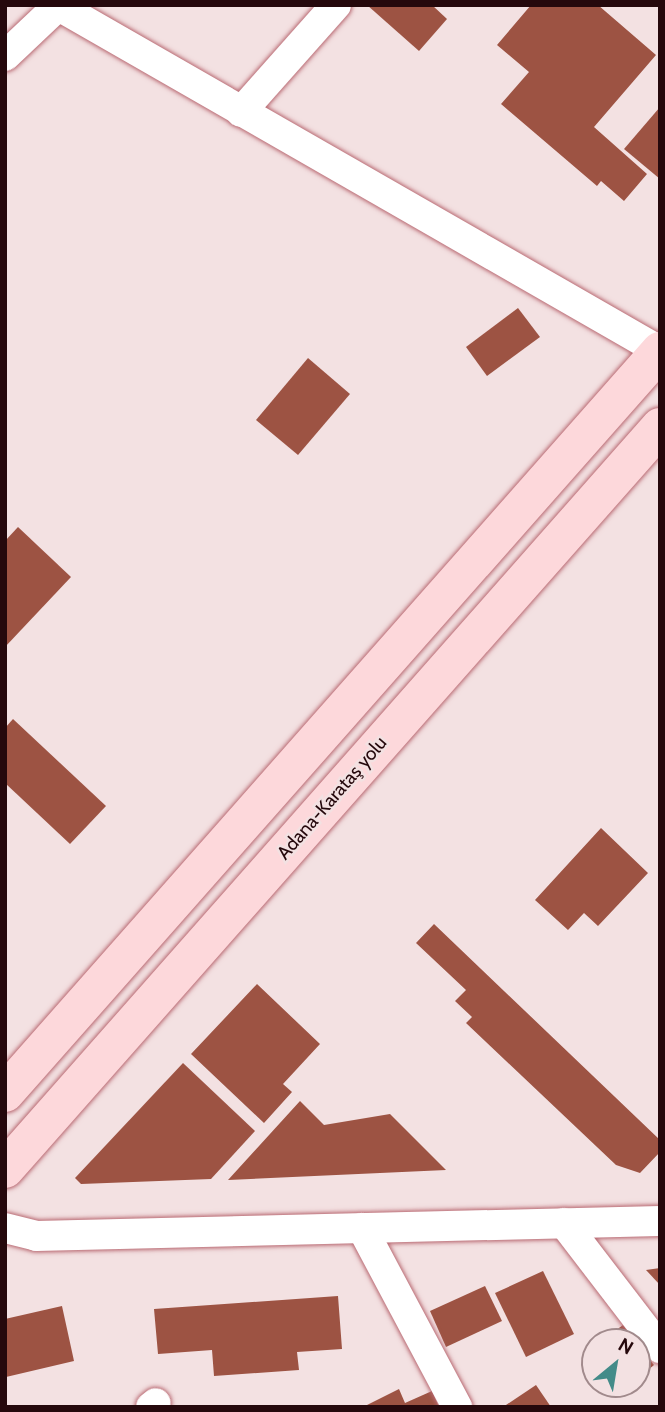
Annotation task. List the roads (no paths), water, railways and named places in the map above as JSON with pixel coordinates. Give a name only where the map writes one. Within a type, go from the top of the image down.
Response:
[{"type":"main road","points":[[5,1093],[660,351]]},
{"type":"main road","name":"Adana-Karataş yolu","points":[[5,1169],[660,427]]},
{"type":"street","points":[[241,112],[336,5]]},
{"type":"street","points":[[5,56],[58,6],[660,351]]},
{"type":"street","points":[[5,1228],[36,1236],[660,1220]]},
{"type":"street","points":[[564,1223],[660,1348]]},
{"type":"street","points":[[362,1228],[457,1407]]}]
